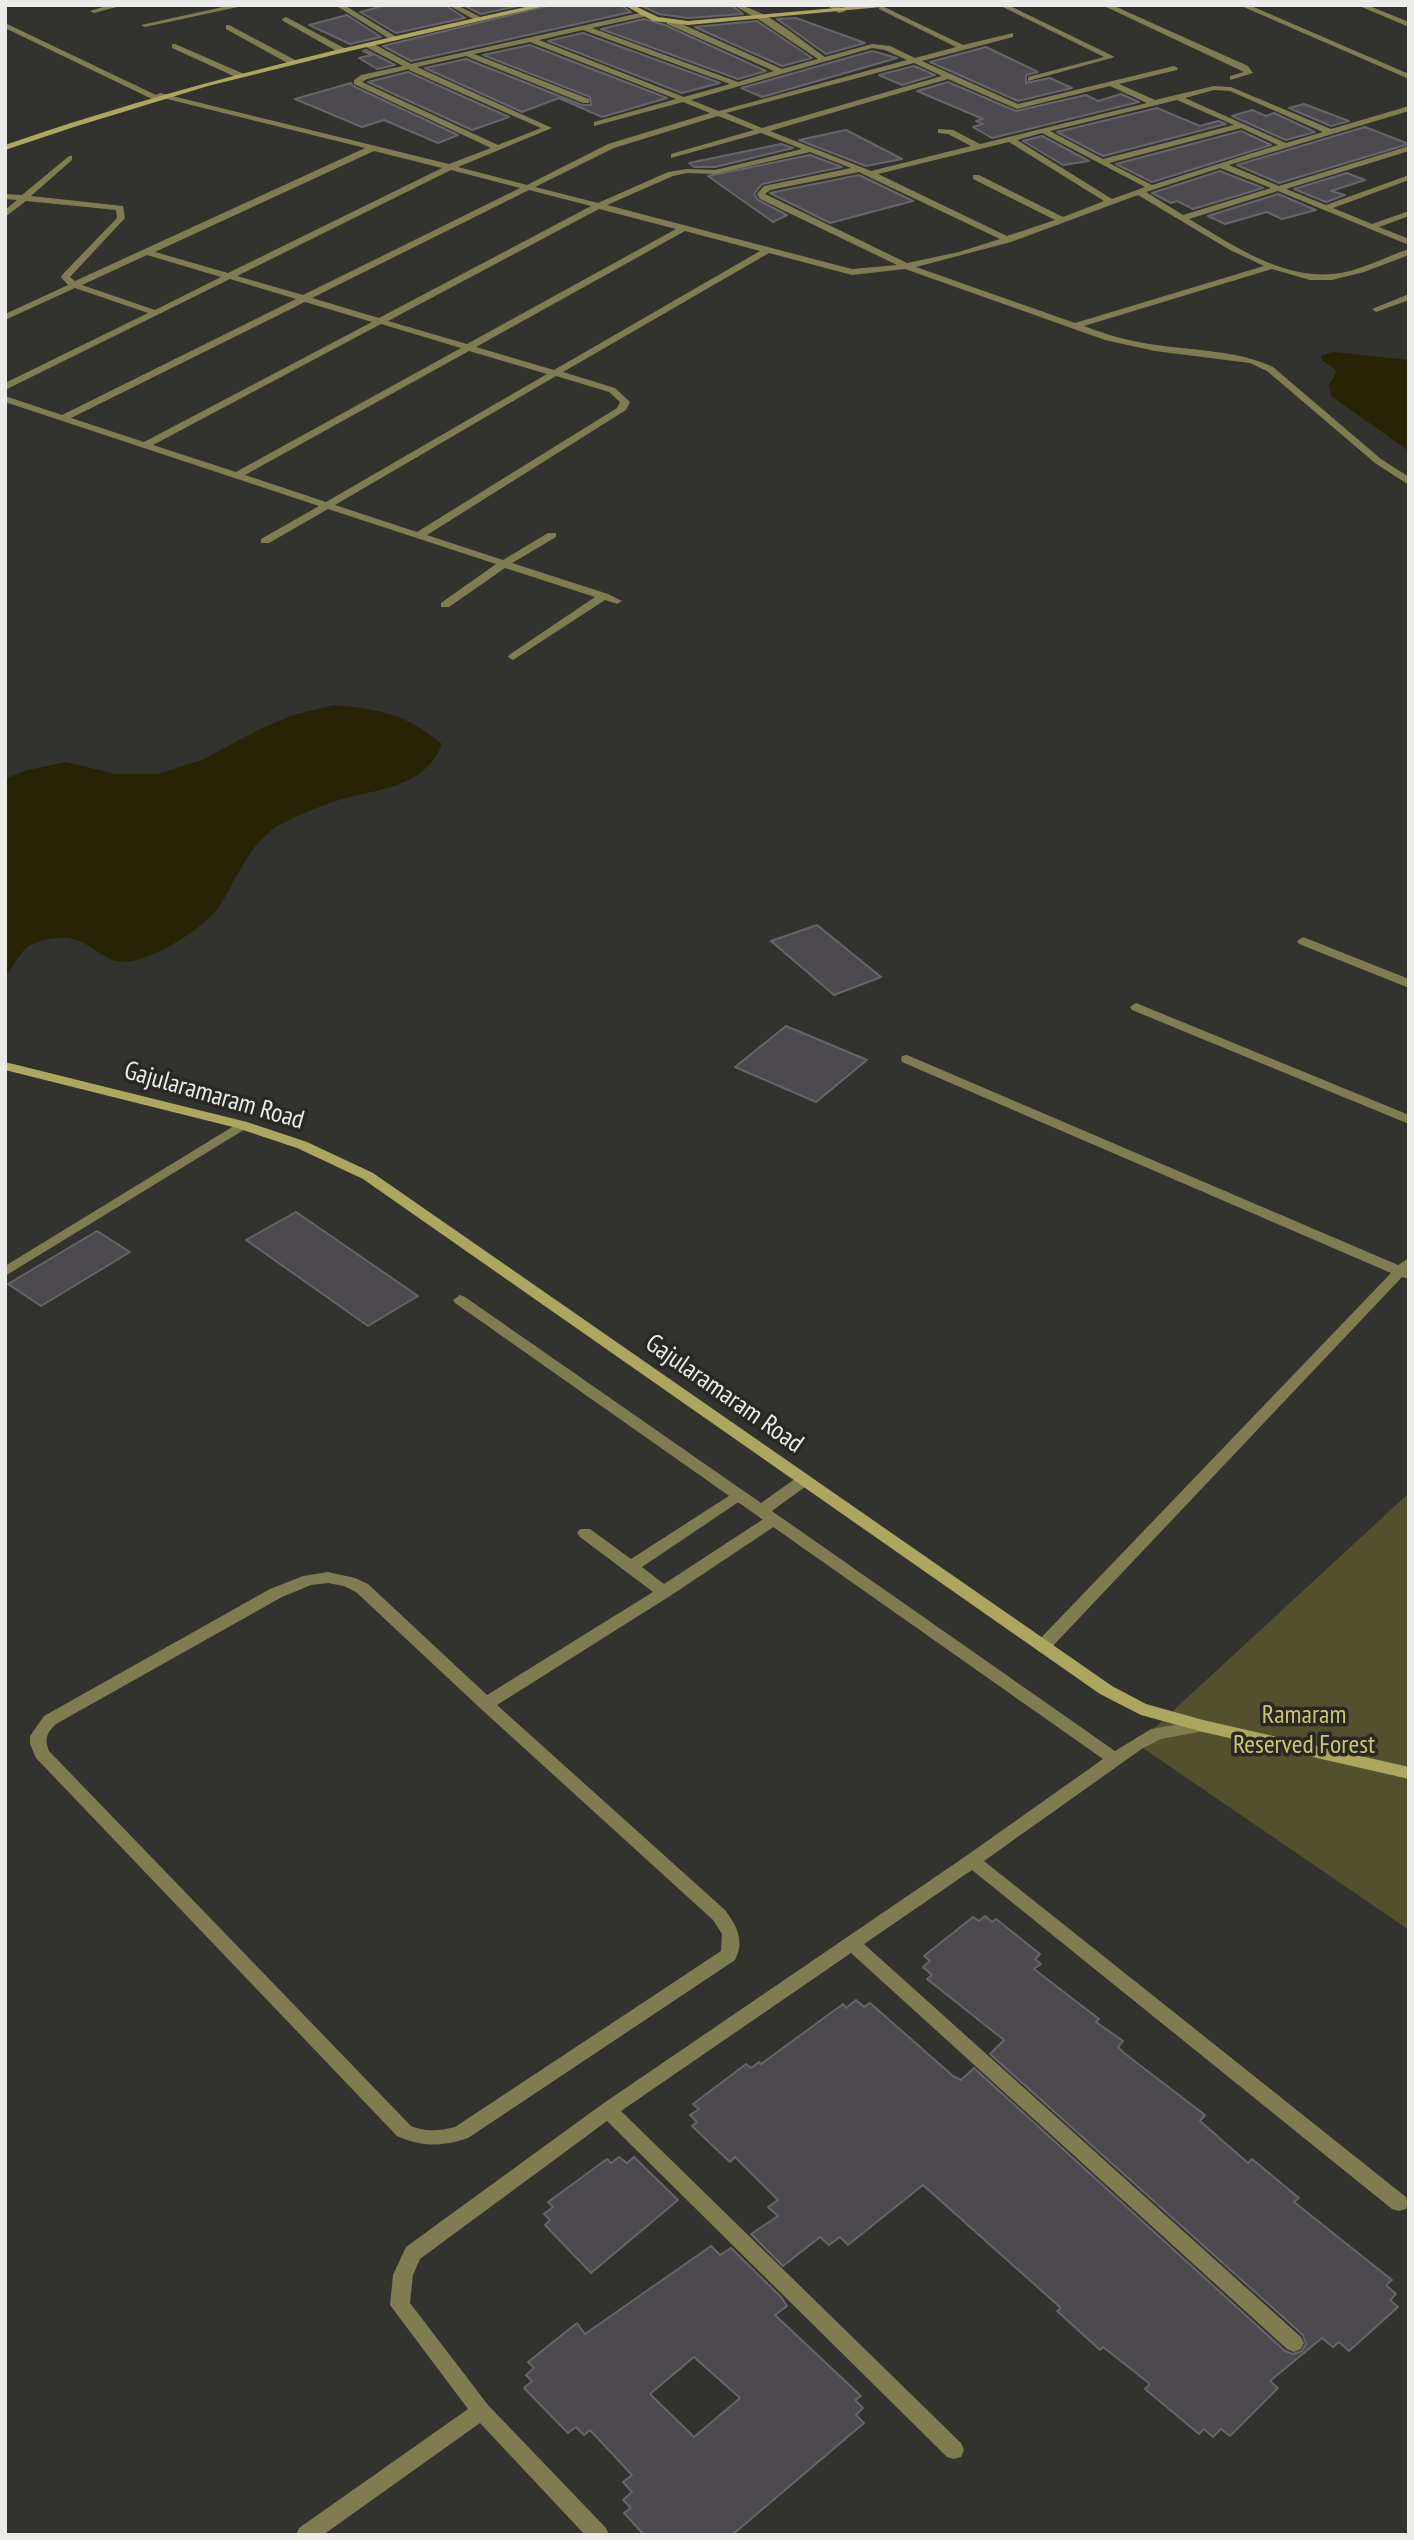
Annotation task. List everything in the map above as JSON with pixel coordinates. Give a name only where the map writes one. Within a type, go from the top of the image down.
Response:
[{"type":"street","points":[[94,11],[121,5]]},
{"type":"street","points":[[145,25],[244,5]]},
{"type":"street","points":[[338,5],[396,39]]},
{"type":"street","points":[[451,5],[480,19]]},
{"type":"street","points":[[5,147],[158,96],[532,6],[546,5]]},
{"type":"street","points":[[627,5],[644,15],[670,22],[782,72]]},
{"type":"street","points":[[736,5],[761,17],[825,60]]},
{"type":"street","points":[[829,5],[842,11]]},
{"type":"street","points":[[670,22],[900,5]]},
{"type":"street","points":[[1002,5],[1111,57],[1031,79]]},
{"type":"street","points":[[1105,5],[1245,68],[1249,73],[1233,78]]},
{"type":"street","points":[[1242,5],[1409,77]]},
{"type":"street","points":[[1360,5],[1409,25]]},
{"type":"street","points":[[882,7],[961,47]]},
{"type":"street","points":[[498,148],[357,82],[364,77],[644,15]]},
{"type":"street","points":[[286,19],[342,51]]},
{"type":"street","points":[[5,25],[158,96],[450,167],[840,271],[906,266],[1007,240],[1139,192],[1407,110]]},
{"type":"street","points":[[229,27],[294,63]]},
{"type":"street","points":[[585,28],[737,84]]},
{"type":"street","points":[[63,418],[611,146],[715,114],[1010,35]]},
{"type":"street","points":[[532,40],[860,169],[1007,240]]},
{"type":"street","points":[[5,387],[450,167],[548,127],[412,68],[369,45]]},
{"type":"street","points":[[175,46],[241,76]]},
{"type":"street","points":[[597,124],[880,46],[1017,107],[1174,68]]},
{"type":"street","points":[[469,55],[586,101]]},
{"type":"street","points":[[674,156],[949,76]]},
{"type":"street","points":[[1112,84],[1154,103]]},
{"type":"street","points":[[870,174],[1214,88],[1231,89],[1331,132]]},
{"type":"street","points":[[1177,97],[1287,146]]},
{"type":"street","points":[[1102,162],[1241,126]]},
{"type":"street","points":[[941,131],[950,132],[979,147]]},
{"type":"street","points":[[1043,131],[1152,188]]},
{"type":"street","points":[[1011,139],[1111,202]]},
{"type":"street","points":[[5,317],[373,148]]},
{"type":"street","points":[[1184,218],[1409,148]]},
{"type":"street","points":[[145,445],[598,206],[671,174],[687,171],[715,172],[809,150]]},
{"type":"street","points":[[5,215],[69,158]]},
{"type":"street","points":[[1223,166],[1409,242]]},
{"type":"street","points":[[860,169],[767,188],[761,194],[906,266],[1075,326],[1137,344],[1232,357],[1270,369],[1378,461],[1409,482]]},
{"type":"street","points":[[976,177],[1063,220]]},
{"type":"street","points":[[1325,208],[1409,177]]},
{"type":"street","points":[[1139,192],[1270,267],[1313,279],[1333,277],[1409,252]]},
{"type":"street","points":[[5,196],[120,208],[121,218],[65,277],[74,285],[156,313]]},
{"type":"street","points":[[1371,227],[1409,213]]},
{"type":"street","points":[[237,475],[682,229]]},
{"type":"street","points":[[147,251],[612,390],[625,402],[621,410],[421,534]]},
{"type":"street","points":[[265,541],[766,251]]},
{"type":"street","points":[[1075,326],[1270,267]]},
{"type":"street","points":[[1376,309],[1409,297]]},
{"type":"street","points":[[5,399],[421,534],[617,601]]},
{"type":"street","points":[[445,605],[505,563],[552,535]]},
{"type":"street","points":[[513,657],[604,596]]},
{"type":"street","points":[[1303,941],[1409,984]]},
{"type":"street","points":[[1136,1007],[1409,1120]]},
{"type":"street","points":[[907,1059],[1406,1269],[1043,1646]]},
{"type":"street","name":"Gajularamaram Road","points":[[5,1066],[242,1125],[302,1145],[368,1175],[1106,1690],[1141,1709],[1203,1726],[1409,1773]]},
{"type":"street","points":[[5,1272],[242,1125]]},
{"type":"street","points":[[460,1300],[1115,1759]]},
{"type":"street","points":[[486,1704],[664,1592],[767,1515],[804,1480]]},
{"type":"street","points":[[631,1567],[738,1495]]},
{"type":"street","points":[[585,1534],[664,1592]]},
{"type":"street","points":[[328,1576],[346,1580],[362,1588],[486,1704],[719,1915],[731,1932],[734,1942],[729,1955],[461,2133],[440,2140],[417,2138],[404,2132],[42,1755],[36,1742],[38,1731],[50,1720],[276,1593],[307,1579],[328,1576]]},
{"type":"street","points":[[599,2535],[481,2411],[400,2305],[403,2275],[414,2253],[608,2110],[972,1861],[1115,1759],[1157,1733],[1203,1726]]},
{"type":"street","points":[[972,1861],[1399,2203]]},
{"type":"street","points":[[852,1944],[1294,2343]]},
{"type":"street","points":[[608,2110],[954,2450]]},
{"type":"street","points":[[306,2535],[481,2411]]},
{"type":"green space","name":"Ramaram Reserved Forest","points":[[1409,1493],[1409,1930],[1137,1744]]},
{"type":"shaded area","points":[[1333,352],[1409,360],[1409,451],[1331,396],[1329,385],[1337,371],[1322,360],[1321,356]]},
{"type":"shaded area","points":[[334,705],[379,711],[404,719],[442,744],[433,760],[409,780],[330,803],[276,827],[251,852],[214,913],[195,930],[171,945],[147,957],[127,962],[110,959],[73,939],[47,939],[27,947],[5,977],[5,779],[24,771],[66,762],[115,774],[157,774],[202,760],[293,715]]},
{"type":"building","points":[[387,5],[445,5],[465,18],[396,33],[360,12]]},
{"type":"building","points":[[463,5],[522,5],[481,14]]},
{"type":"building","points":[[551,5],[621,5],[631,12],[411,61],[383,46]]},
{"type":"building","points":[[640,5],[731,5],[743,14],[688,18],[659,14]]},
{"type":"building","points":[[347,15],[381,37],[350,44],[309,25]]},
{"type":"building","points":[[796,18],[865,43],[826,54],[777,19]]},
{"type":"building","points":[[644,19],[665,25],[766,71],[738,79],[601,29]]},
{"type":"building","points":[[757,21],[812,58],[782,66],[695,27]]},
{"type":"building","points":[[583,33],[720,83],[682,93],[548,41]]},
{"type":"building","points":[[530,45],[667,98],[602,117],[559,98],[522,112],[425,68],[466,59],[582,105],[591,105],[590,97],[483,55]]},
{"type":"building","points":[[986,47],[1038,72],[1026,75],[1026,83],[1050,78],[1072,88],[1018,101],[930,62]]},
{"type":"building","points":[[366,50],[395,65],[377,69],[359,58],[372,55],[363,51]]},
{"type":"building","points":[[872,51],[897,58],[762,97],[741,88]]},
{"type":"building","points":[[914,66],[935,75],[902,85],[879,75]]},
{"type":"building","points":[[408,72],[509,117],[472,130],[368,82]]},
{"type":"building","points":[[948,82],[1016,111],[1086,95],[1098,101],[1121,94],[1139,102],[992,138],[973,127],[983,124],[976,121],[983,119],[917,91]]},
{"type":"building","points":[[351,83],[458,135],[438,143],[384,120],[362,127],[295,99]]},
{"type":"building","points":[[1304,104],[1349,121],[1331,126],[1289,108]]},
{"type":"building","points":[[1157,108],[1200,126],[1218,121],[1226,124],[1103,156],[1057,132]]},
{"type":"building","points":[[1252,110],[1266,116],[1274,113],[1315,132],[1286,140],[1232,116]]},
{"type":"building","points":[[1365,127],[1409,144],[1279,183],[1237,165]]},
{"type":"building","points":[[846,130],[902,159],[866,166],[799,140]]},
{"type":"building","points":[[1241,131],[1271,145],[1152,182],[1116,164]]},
{"type":"building","points":[[1042,136],[1089,161],[1063,165],[1023,141]]},
{"type":"building","points":[[781,144],[793,148],[715,167],[694,167],[689,163]]},
{"type":"building","points":[[810,155],[842,167],[762,184],[754,194],[758,200],[787,215],[773,222],[708,176]]},
{"type":"building","points":[[1220,171],[1263,188],[1193,209],[1177,201],[1171,203],[1152,193]]},
{"type":"building","points":[[1347,173],[1365,180],[1331,191],[1345,195],[1326,202],[1294,189]]},
{"type":"building","points":[[859,175],[913,201],[830,223],[770,193]]},
{"type":"building","points":[[1278,194],[1316,210],[1282,219],[1267,212],[1225,224],[1208,216]]},
{"type":"building","points":[[817,925],[881,977],[834,995],[771,941]]},
{"type":"building","points":[[786,1026],[867,1060],[816,1102],[735,1067]]},
{"type":"building","points":[[296,1212],[418,1296],[368,1326],[246,1240]]},
{"type":"building","points":[[97,1231],[130,1252],[41,1306],[8,1284]]},
{"type":"building","points":[[985,1916],[992,1922],[996,1919],[1040,1954],[1035,1959],[1041,1964],[1034,1969],[1099,2019],[1096,2022],[1123,2041],[1118,2047],[1124,2053],[1205,2115],[1200,2121],[1248,2163],[1252,2159],[1299,2198],[1294,2202],[1392,2280],[1386,2285],[1396,2294],[1390,2300],[1398,2307],[1349,2351],[1339,2342],[1333,2347],[1322,2338],[1270,2381],[1278,2388],[1230,2436],[1221,2429],[1213,2437],[1204,2429],[1199,2434],[1145,2389],[1150,2384],[1103,2347],[1100,2350],[1057,2311],[1061,2308],[923,2185],[848,2245],[840,2237],[829,2245],[820,2237],[783,2266],[751,2234],[778,2216],[768,2207],[778,2200],[735,2157],[730,2162],[692,2126],[697,2122],[690,2115],[699,2109],[693,2104],[746,2064],[751,2068],[759,2062],[761,2064],[843,2004],[846,2008],[856,2000],[864,2007],[870,2003],[953,2076],[961,2080],[974,2068],[1285,2351],[1293,2354],[1302,2351],[1306,2344],[1303,2335],[990,2054],[1004,2040],[927,1979],[932,1975],[923,1967],[930,1961],[924,1956],[973,1917],[979,1921]]},
{"type":"building","points":[[619,2157],[627,2163],[634,2157],[678,2200],[591,2273],[545,2225],[550,2220],[544,2214],[553,2207],[548,2202],[607,2159],[611,2163]]},
{"type":"building","points":[[711,2246],[720,2255],[731,2248],[787,2306],[775,2315],[861,2396],[855,2400],[863,2408],[856,2415],[864,2423],[732,2535],[644,2535],[624,2513],[631,2508],[623,2500],[632,2492],[623,2482],[632,2475],[590,2430],[584,2435],[576,2427],[568,2433],[524,2388],[532,2381],[526,2375],[534,2368],[528,2362],[577,2323],[585,2334]],"holes":[[[694,2357],[740,2398],[694,2437],[650,2394]]]}]
